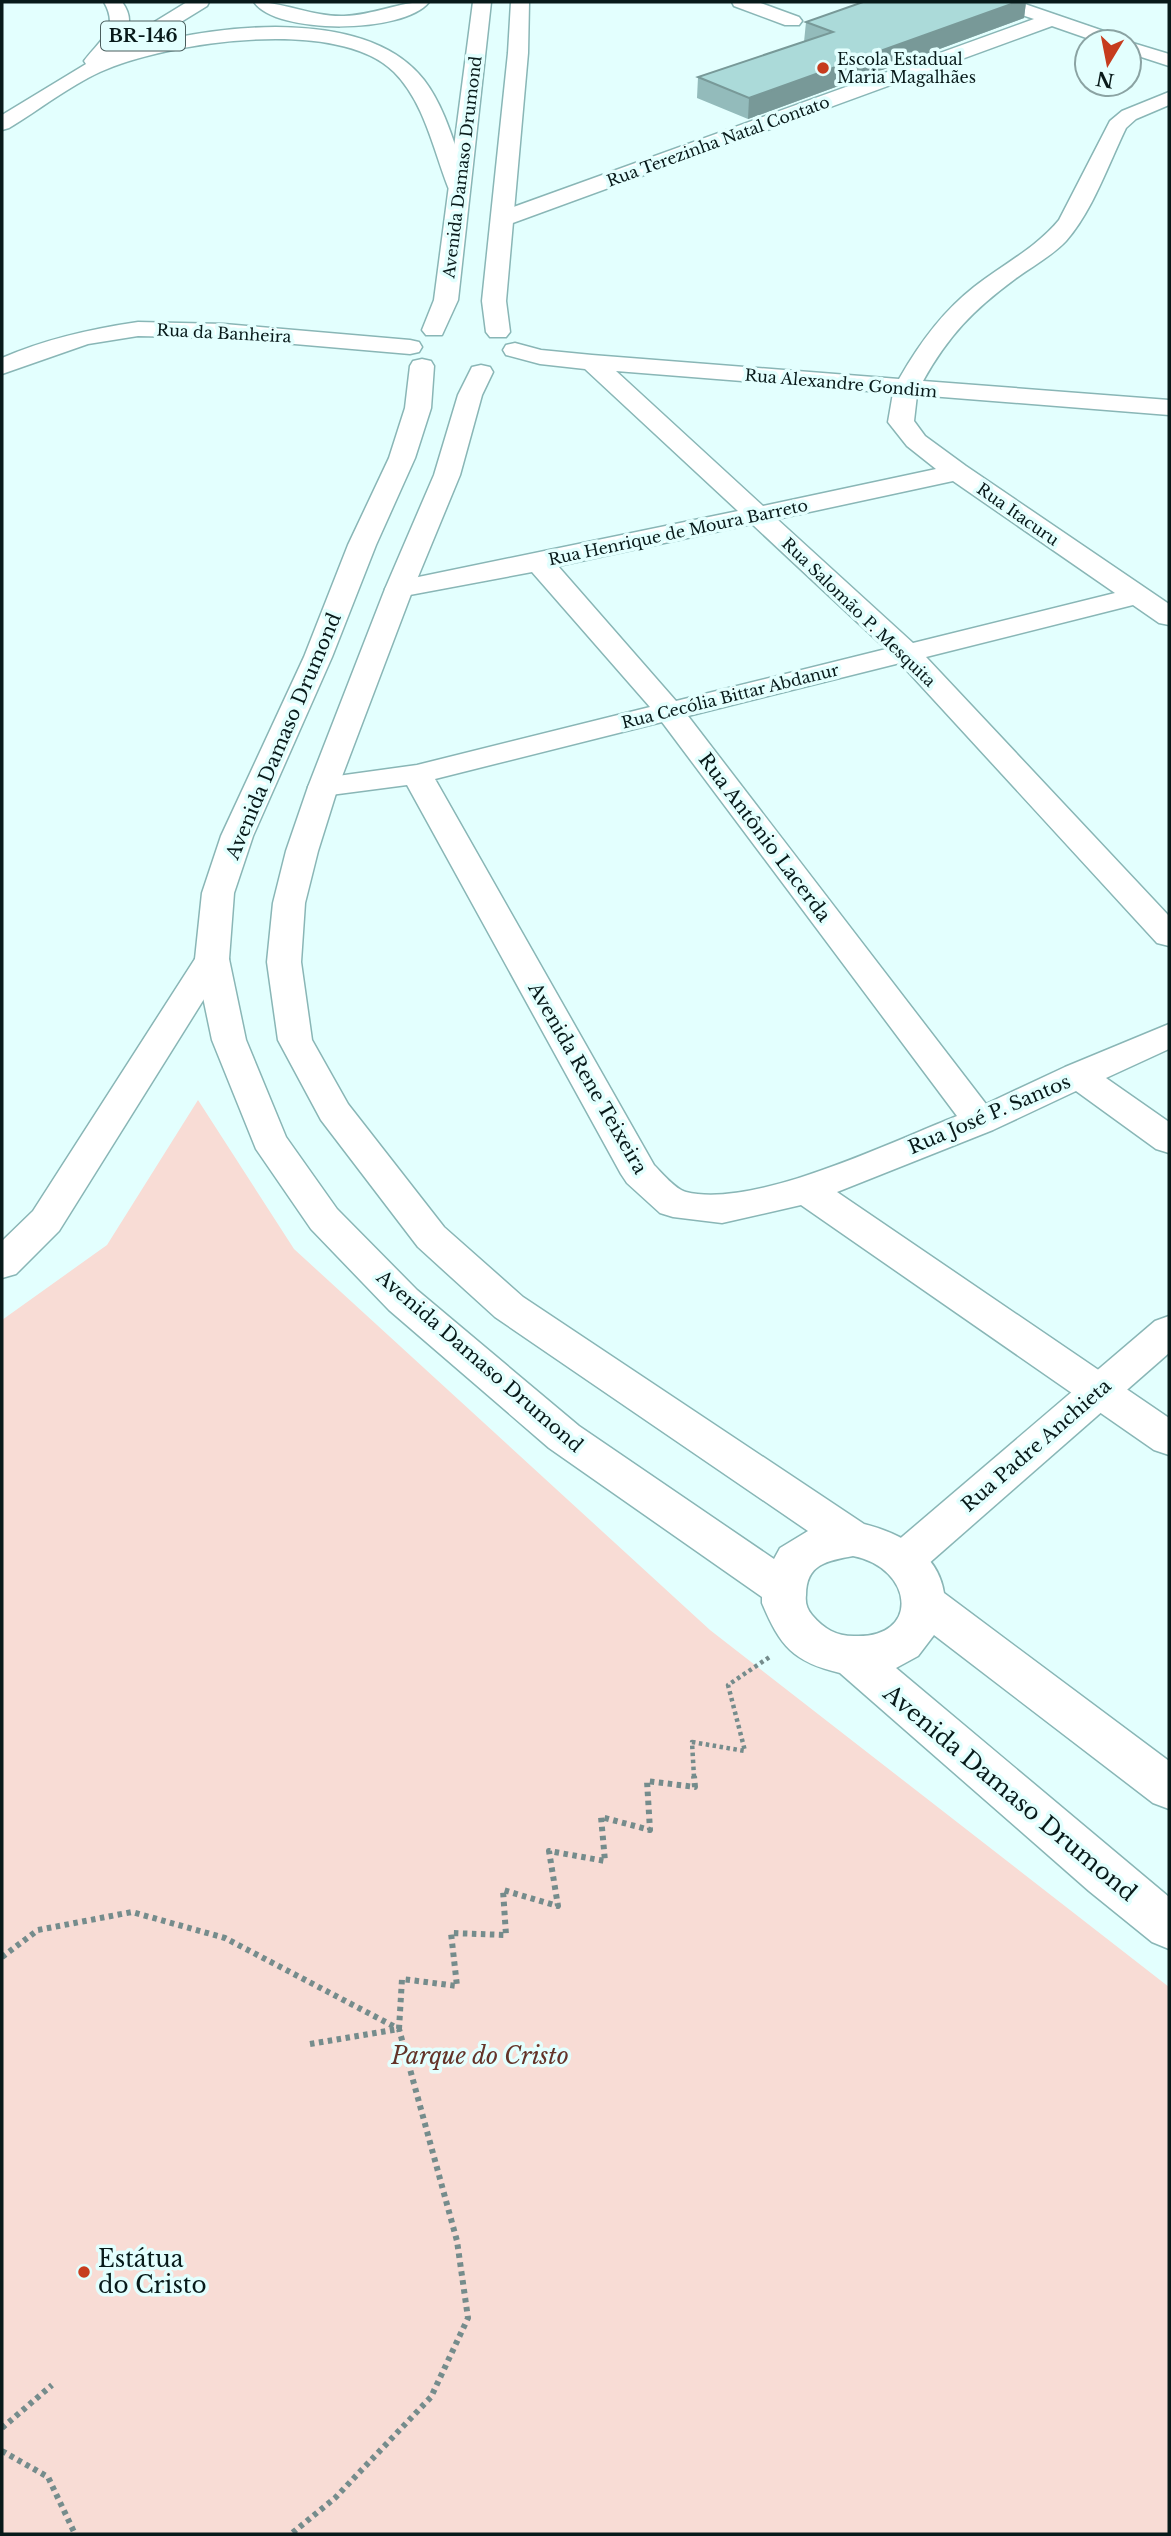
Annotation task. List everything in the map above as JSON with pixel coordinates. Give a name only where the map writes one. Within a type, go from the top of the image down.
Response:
[{"type":"main road","points":[[86,70],[114,38],[121,23],[121,10],[113,2]]},
{"type":"main road","name":"BR-146","points":[[2,124],[200,2]]},
{"type":"main road","points":[[263,2],[276,10],[305,18],[337,21],[365,20],[393,14],[420,2]]},
{"type":"main road","name":"Avenida Damaso Drumond","points":[[434,330],[446,300],[482,2]]},
{"type":"main road","points":[[498,332],[494,301],[518,53],[520,2]]},
{"type":"main road","points":[[741,2],[792,21]]},
{"type":"main road","points":[[1002,2],[1078,28]]},
{"type":"main road","name":"Rua Terezinha Natal Contato","points":[[502,219],[1053,19]]},
{"type":"main road","points":[[86,70],[161,46],[237,34],[275,33],[328,38],[365,47],[396,61],[416,82],[459,187]]},
{"type":"main road","points":[[1143,51],[1169,60]]},
{"type":"main road","points":[[906,389],[929,348],[954,317],[981,293],[1036,255],[1056,238],[1069,222],[1117,125],[1129,115],[1169,98]]},
{"type":"main road","points":[[442,366],[505,363],[515,350],[508,337],[498,332],[467,326],[434,330],[422,335],[442,366],[470,395],[460,440],[447,475],[399,589],[323,787],[289,903],[284,962],[295,1040],[334,1111],[431,1237],[509,1307],[853,1539]]},
{"type":"main road","name":"Rua da Banheira","points":[[2,367],[34,353],[85,337],[138,328],[224,331],[442,366]]},
{"type":"main road","name":"Rua Alexandre Gondim","points":[[515,350],[540,357],[906,389],[1167,406]]},
{"type":"main road","name":"Rua Salomão P. Mesquita","points":[[592,362],[906,653],[1169,936]]},
{"type":"main road","name":"Avenida Damaso Drumond","points":[[442,366],[418,408],[402,457],[362,545],[318,657],[237,835],[218,893],[212,958],[229,1040],[269,1140],[324,1219],[403,1300],[564,1437],[781,1587]]},
{"type":"main road","name":"Rua Itacuru","points":[[906,389],[901,422],[916,441],[1169,617]]},
{"type":"main road","name":"Rua Henrique de Moura Barreto","points":[[399,589],[539,562],[957,472]]},
{"type":"main road","name":"Rua Antônio Lacerda","points":[[539,562],[668,710],[980,1121]]},
{"type":"main road","name":"Rua Cecólia Bittar Abdanur","points":[[323,787],[417,774],[1136,596]]},
{"type":"main road","name":"Avenida Rene Teixeira","points":[[417,774],[640,1174],[673,1204],[722,1210],[807,1190]]},
{"type":"main road","points":[[2,1264],[46,1221],[212,958]]},
{"type":"main road","name":"Rua José P. Santos","points":[[807,1190],[980,1121],[1169,1035]]},
{"type":"main road","points":[[1078,1075],[1169,1140]]},
{"type":"main road","points":[[807,1190],[1169,1439]]},
{"type":"main road","name":"Rua Padre Anchieta","points":[[904,1560],[1169,1331]]},
{"type":"main road","points":[[853,1539],[872,1542],[904,1560],[923,1587],[925,1603],[922,1620],[912,1636],[896,1649],[875,1656],[853,1658],[816,1647],[801,1636],[789,1621],[782,1605],[781,1587],[786,1571],[798,1556],[814,1546],[832,1540],[853,1539]]},
{"type":"main road","points":[[925,1603],[1169,1788]]},
{"type":"main road","name":"Avenida Damaso Drumond","points":[[853,1658],[1106,1876],[1169,1926]]},
{"type":"path","points":[[291,2534],[335,2498],[431,2397],[468,2318],[457,2241],[399,2029],[402,1979],[457,1986],[452,1933],[506,1936],[503,1890],[558,1906],[549,1851],[605,1861],[601,1817],[650,1830],[647,1782],[695,1787],[692,1742],[745,1751],[728,1685],[801,1636]]},
{"type":"path","points":[[2,1957],[38,1930],[132,1912],[225,1938],[399,2029]]},
{"type":"path","points":[[310,2044],[399,2029]]},
{"type":"path","points":[[2,2428],[52,2385]]},
{"type":"path","points":[[2,2451],[48,2477],[75,2534]]},
{"type":"green space","name":"Parque do Cristo","points":[[198,1100],[294,1249],[710,1630],[1169,1987],[1169,2534],[2,2534],[2,1320],[107,1245]]},
{"type":"building","points":[[863,2],[1017,2],[749,98],[698,77],[833,32],[806,22]]},
{"type":"place","name":"Escola Estadual Maria Magalhães","points":[[823,68]]},
{"type":"place","name":"Estátua do Cristo","points":[[84,2272]]}]
